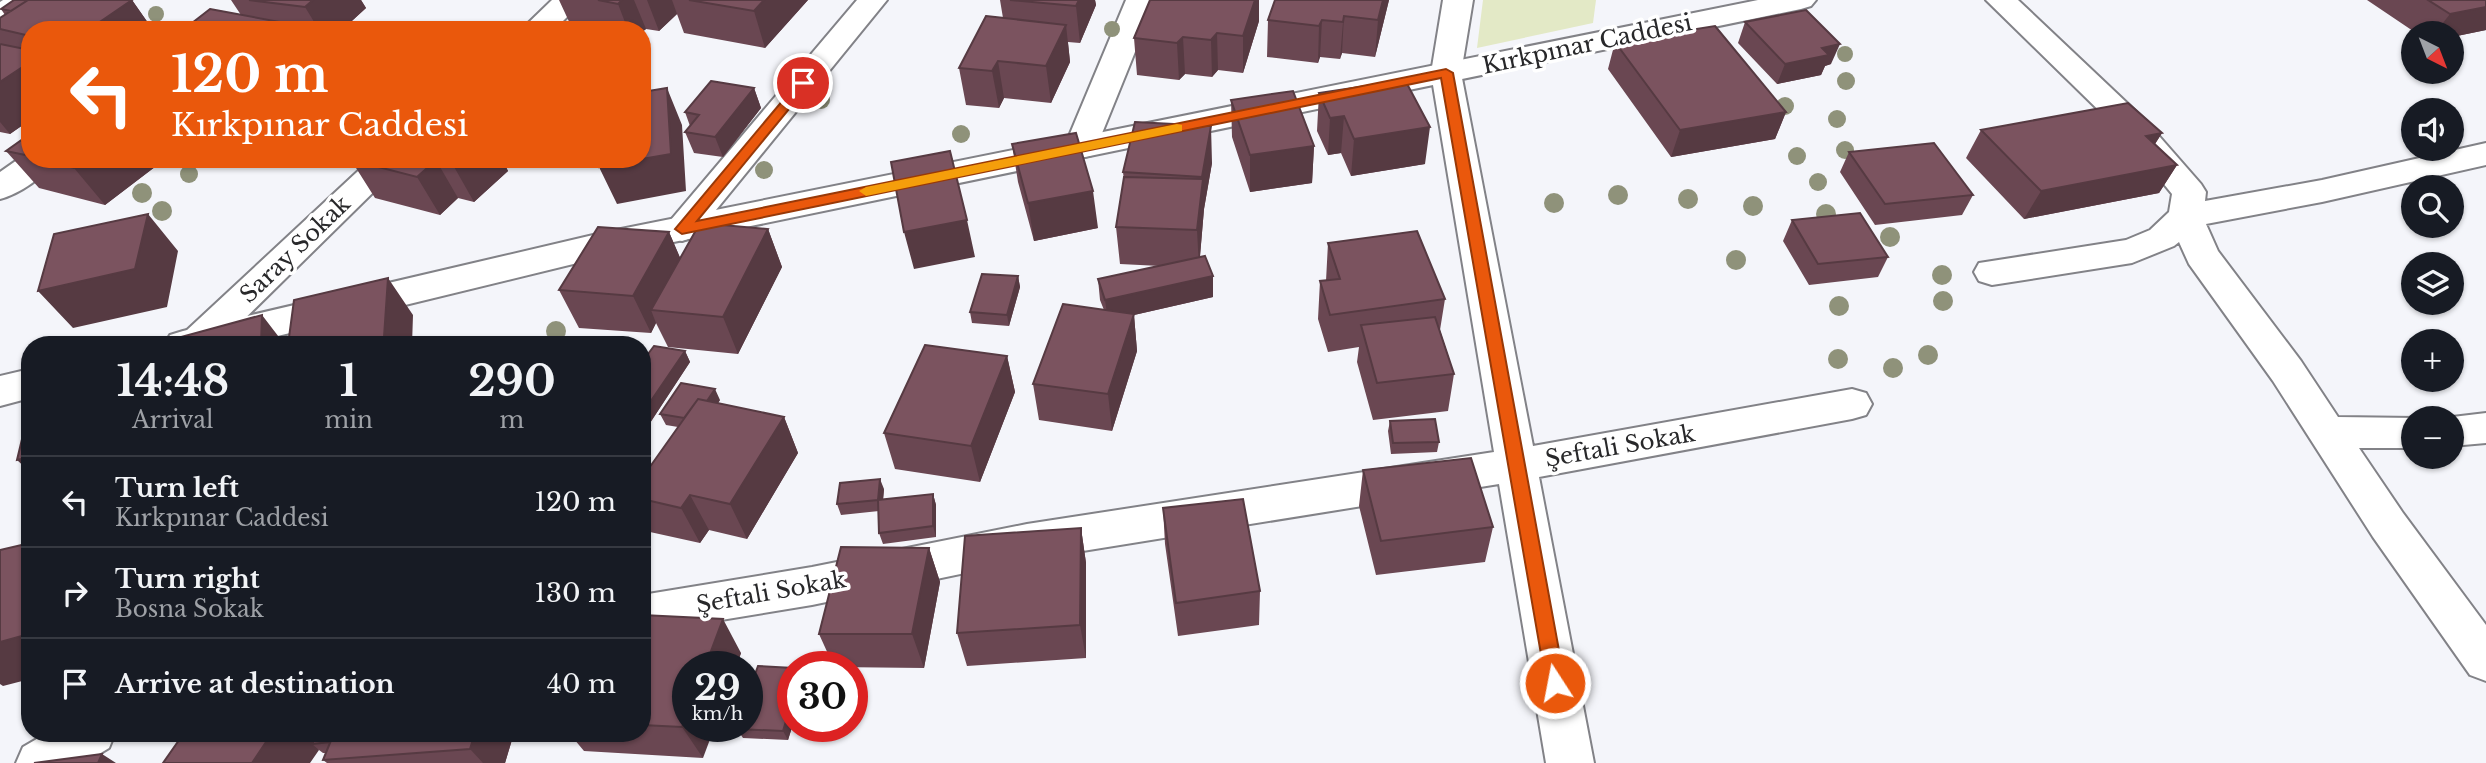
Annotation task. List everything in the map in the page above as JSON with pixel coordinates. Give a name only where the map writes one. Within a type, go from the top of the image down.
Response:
[{"type":"street","points":[[0,17],[21,0]]},
{"type":"street","points":[[546,21],[569,0]]},
{"type":"street","points":[[682,229],[872,0]]},
{"type":"street","points":[[1080,148],[1142,0]]},
{"type":"street","points":[[1458,0],[1446,73],[1570,763]]},
{"type":"street","name":"Kırkpınar Caddesi","points":[[221,336],[682,229],[1446,73],[1725,8],[1801,0]]},
{"type":"street","points":[[2001,0],[2134,127],[2166,161],[2189,192],[2185,216],[2202,255],[2287,371],[2388,525],[2486,661]]},
{"type":"street","points":[[1992,272],[2132,251],[2162,238],[2185,216],[2322,191],[2486,154]]},
{"type":"street","points":[[0,188],[28,168]]},
{"type":"street","name":"Saray Sokak","points":[[199,336],[381,168]]},
{"type":"street","points":[[0,391],[21,385]]},
{"type":"street","name":"Şeftali Sokak","points":[[651,613],[813,586],[1027,542],[1516,465],[1852,404]]},
{"type":"street","points":[[2464,430],[2486,428]]},
{"type":"street","points":[[2327,432],[2401,433]]},
{"type":"street","points":[[40,763],[77,742]]},
{"type":"green space","points":[[1483,0],[1596,0],[1593,23],[1477,48]]},
{"type":"building","points":[[14,0],[28,0],[11,11],[1,9]]},
{"type":"building","points":[[28,0],[132,0],[101,21],[21,21],[21,34],[0,29],[0,18]]},
{"type":"building","points":[[249,0],[313,0],[305,7]]},
{"type":"building","points":[[598,0],[622,0],[618,4]]},
{"type":"building","points":[[689,0],[764,0],[754,11]]},
{"type":"building","points":[[1010,0],[1079,0],[1076,6]]},
{"type":"building","points":[[1150,0],[1255,0],[1243,36],[1217,33],[1211,40],[1183,37],[1177,43],[1134,38]]},
{"type":"building","points":[[1275,0],[1383,0],[1378,20],[1344,16],[1343,22],[1322,20],[1319,26],[1268,20]]},
{"type":"building","points":[[2428,0],[2486,0],[2486,7],[2450,14]]},
{"type":"building","points":[[210,9],[274,21],[195,21]]},
{"type":"building","points":[[1806,10],[1840,44],[1822,48],[1829,55],[1785,64],[1745,22]]},
{"type":"building","points":[[986,16],[1066,25],[1046,66],[998,61],[992,71],[959,68]]},
{"type":"building","points":[[1715,26],[1786,112],[1680,130],[1615,42]]},
{"type":"building","points":[[0,44],[21,48],[21,68],[0,82]]},
{"type":"building","points":[[1405,80],[1430,127],[1354,139],[1344,116],[1330,118],[1319,93]]},
{"type":"building","points":[[711,81],[754,88],[715,137],[685,132],[699,115],[685,112]]},
{"type":"building","points":[[667,88],[671,154],[651,157],[651,91]]},
{"type":"building","points":[[1293,91],[1314,146],[1250,155],[1231,100]]},
{"type":"building","points":[[2128,103],[2162,133],[2146,136],[2177,165],[2041,191],[1981,130]]},
{"type":"building","points":[[1135,122],[1211,126],[1202,177],[1123,172]]},
{"type":"building","points":[[1076,133],[1093,191],[1028,203],[1012,144]]},
{"type":"building","points":[[21,140],[21,154],[6,151]]},
{"type":"building","points":[[1934,143],[1973,195],[1885,204],[1849,152]]},
{"type":"building","points":[[950,151],[967,220],[904,232],[891,162]]},
{"type":"building","points":[[382,168],[427,168],[417,177]]},
{"type":"building","points":[[1124,177],[1203,179],[1197,230],[1116,227]]},
{"type":"building","points":[[1860,213],[1888,257],[1818,264],[1792,220]]},
{"type":"building","points":[[148,214],[135,269],[38,291],[54,234]]},
{"type":"building","points":[[700,223],[768,229],[723,317],[651,310]]},
{"type":"building","points":[[598,227],[669,232],[633,296],[559,290]]},
{"type":"building","points":[[1417,231],[1445,299],[1330,315],[1320,281],[1340,279],[1328,243]]},
{"type":"building","points":[[1205,256],[1213,276],[1105,300],[1098,279]]},
{"type":"building","points":[[982,274],[1018,276],[1007,315],[970,312]]},
{"type":"building","points":[[388,278],[384,336],[289,336],[294,300]]},
{"type":"building","points":[[1063,304],[1134,314],[1108,394],[1033,384]]},
{"type":"building","points":[[262,315],[261,336],[185,336]]},
{"type":"building","points":[[1435,317],[1454,374],[1377,383],[1361,325]]},
{"type":"building","points":[[925,345],[1007,356],[971,446],[884,433]]},
{"type":"building","points":[[654,346],[685,351],[651,401],[651,350]]},
{"type":"building","points":[[681,383],[715,389],[707,401],[698,399],[684,418],[660,414]]},
{"type":"building","points":[[698,399],[784,417],[730,504],[690,495],[681,508],[651,501],[651,465]]},
{"type":"building","points":[[1435,419],[1439,442],[1393,443],[1390,421]]},
{"type":"building","points":[[21,443],[21,459],[17,460]]},
{"type":"building","points":[[1471,458],[1493,527],[1381,541],[1363,470]]},
{"type":"building","points":[[880,479],[878,500],[837,504],[840,483]]},
{"type":"building","points":[[933,494],[933,526],[879,533],[878,500]]},
{"type":"building","points":[[1243,499],[1260,591],[1176,603],[1163,508]]},
{"type":"building","points":[[1081,528],[1080,625],[957,633],[965,536]]},
{"type":"building","points":[[21,545],[21,636],[0,642],[0,550]]},
{"type":"building","points":[[841,547],[929,548],[912,634],[819,634]]},
{"type":"building","points":[[651,615],[723,619],[711,651],[672,651],[672,726],[651,725]]},
{"type":"building","points":[[763,666],[777,667],[777,731],[763,730]]},
{"type":"building","points":[[178,742],[266,742],[252,763],[163,763]]},
{"type":"building","points":[[330,742],[472,742],[470,749],[323,760]]},
{"type":"building","points":[[102,754],[98,763],[34,763]]},
{"type":"slow traffic","points":[[866,191],[1177,128]]},
{"type":"route","points":[[803,83],[682,229],[1446,73],[1555,683]]}]
